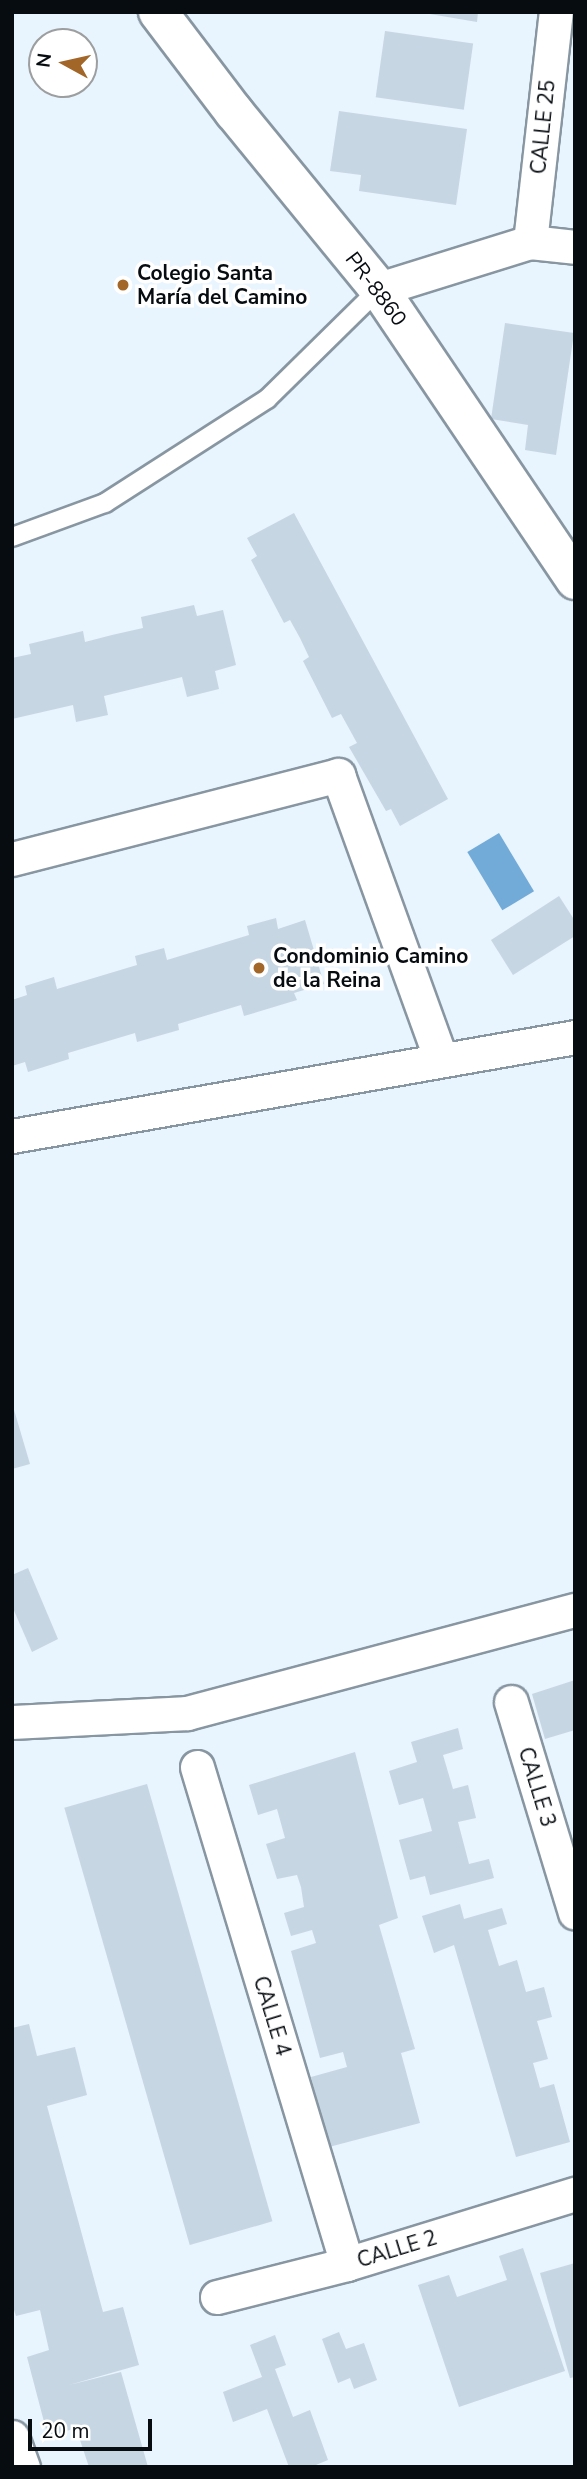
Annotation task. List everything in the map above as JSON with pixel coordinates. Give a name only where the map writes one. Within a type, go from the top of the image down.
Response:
[{"type":"street","name":"PR-8860","points":[[158,12],[234,112],[379,289],[575,580]]},
{"type":"street","name":"CALLE 25","points":[[530,242],[555,12]]},
{"type":"street","points":[[379,289],[530,242],[575,247]]},
{"type":"street","points":[[12,859],[338,775],[441,1060]]},
{"type":"street","points":[[12,1136],[575,1037]]},
{"type":"street","points":[[12,1721],[187,1713],[575,1610]]},
{"type":"street","name":"CALLE 3","points":[[511,1702],[575,1912]]},
{"type":"street","name":"CALLE 4","points":[[197,1767],[347,2264]]},
{"type":"street","name":"CALLE 2","points":[[217,2297],[347,2264],[575,2194]]},
{"type":"street","points":[[12,2437],[23,2467]]},
{"type":"lane","points":[[12,537],[105,503],[267,399],[379,289]]},
{"type":"water","points":[[499,833],[534,891],[502,910],[467,852]]},
{"type":"building","points":[[418,12],[478,12],[477,22]]},
{"type":"building","points":[[385,31],[473,43],[464,110],[376,97]]},
{"type":"building","points":[[339,111],[467,129],[456,205],[359,191],[361,175],[330,171]]},
{"type":"building","points":[[505,323],[574,333],[556,455],[525,450],[528,425],[491,419]]},
{"type":"building","points":[[294,513],[448,799],[400,826],[391,809],[386,811],[349,747],[357,743],[341,714],[332,718],[303,661],[309,657],[300,638],[290,620],[284,623],[251,560],[257,556],[247,538]]},
{"type":"building","points":[[194,605],[197,616],[223,610],[236,665],[215,671],[219,689],[187,697],[182,677],[104,696],[108,715],[76,722],[73,705],[12,719],[12,658],[31,654],[29,644],[83,631],[85,642],[143,628],[141,617]]},
{"type":"building","name":"Condominio Camino de la Reina","points":[[559,896],[575,921],[575,936],[513,975],[491,940]]},
{"type":"building","points":[[276,918],[278,929],[305,920],[324,984],[294,993],[297,1000],[244,1016],[241,1005],[178,1024],[179,1030],[137,1042],[135,1033],[68,1053],[69,1059],[28,1072],[25,1062],[12,1066],[12,1000],[27,995],[25,986],[54,977],[57,989],[137,965],[135,956],[164,948],[167,960],[249,935],[247,926]]},
{"type":"building","points":[[12,1403],[30,1464],[12,1469]]},
{"type":"building","points":[[28,1568],[58,1639],[32,1652],[12,1606],[12,1575]]},
{"type":"building","points":[[575,1680],[575,1730],[545,1739],[532,1694]]},
{"type":"building","points":[[458,1728],[463,1749],[443,1755],[453,1789],[468,1785],[476,1818],[458,1822],[469,1864],[489,1859],[494,1878],[430,1895],[425,1876],[410,1880],[399,1840],[432,1831],[423,1798],[399,1805],[389,1771],[417,1762],[411,1742]]},
{"type":"building","points":[[355,1752],[398,1918],[379,1925],[415,2049],[401,2053],[420,2123],[329,2147],[311,2077],[347,2067],[343,2052],[320,2058],[291,1951],[316,1943],[312,1930],[291,1936],[284,1913],[304,1907],[301,1887],[297,1875],[277,1879],[266,1844],[285,1838],[277,1809],[258,1815],[249,1785]]},
{"type":"building","points":[[147,1784],[272,2221],[190,2245],[64,1808]]},
{"type":"building","points":[[460,1904],[464,1919],[502,1908],[507,1924],[488,1930],[499,1966],[517,1960],[526,1992],[544,1987],[552,2017],[537,2021],[548,2059],[533,2063],[540,2088],[554,2084],[570,2142],[516,2157],[454,1945],[434,1953],[422,1916]]},
{"type":"building","points":[[29,2024],[37,2056],[75,2047],[87,2095],[47,2106],[103,2312],[123,2307],[139,2365],[69,2385],[121,2372],[148,2467],[89,2467],[76,2428],[48,2437],[27,2357],[49,2350],[40,2310],[16,2316],[12,2304],[12,2028]]},
{"type":"building","points":[[523,2248],[565,2371],[459,2407],[418,2285],[449,2275],[457,2297],[507,2280],[499,2256]]},
{"type":"building","points":[[575,2263],[575,2377],[570,2378],[540,2273]]},
{"type":"building","points":[[339,2332],[346,2349],[364,2343],[377,2380],[354,2389],[350,2378],[338,2383],[322,2339]]},
{"type":"building","points":[[275,2335],[286,2365],[275,2369],[293,2417],[310,2410],[328,2460],[311,2467],[289,2467],[267,2409],[233,2422],[223,2392],[262,2377],[250,2345]]},
{"type":"place","name":"Colegio Santa María del Camino","points":[[123,285]]},
{"type":"place","name":"Condominio Camino de la Reina","points":[[259,968]]}]
